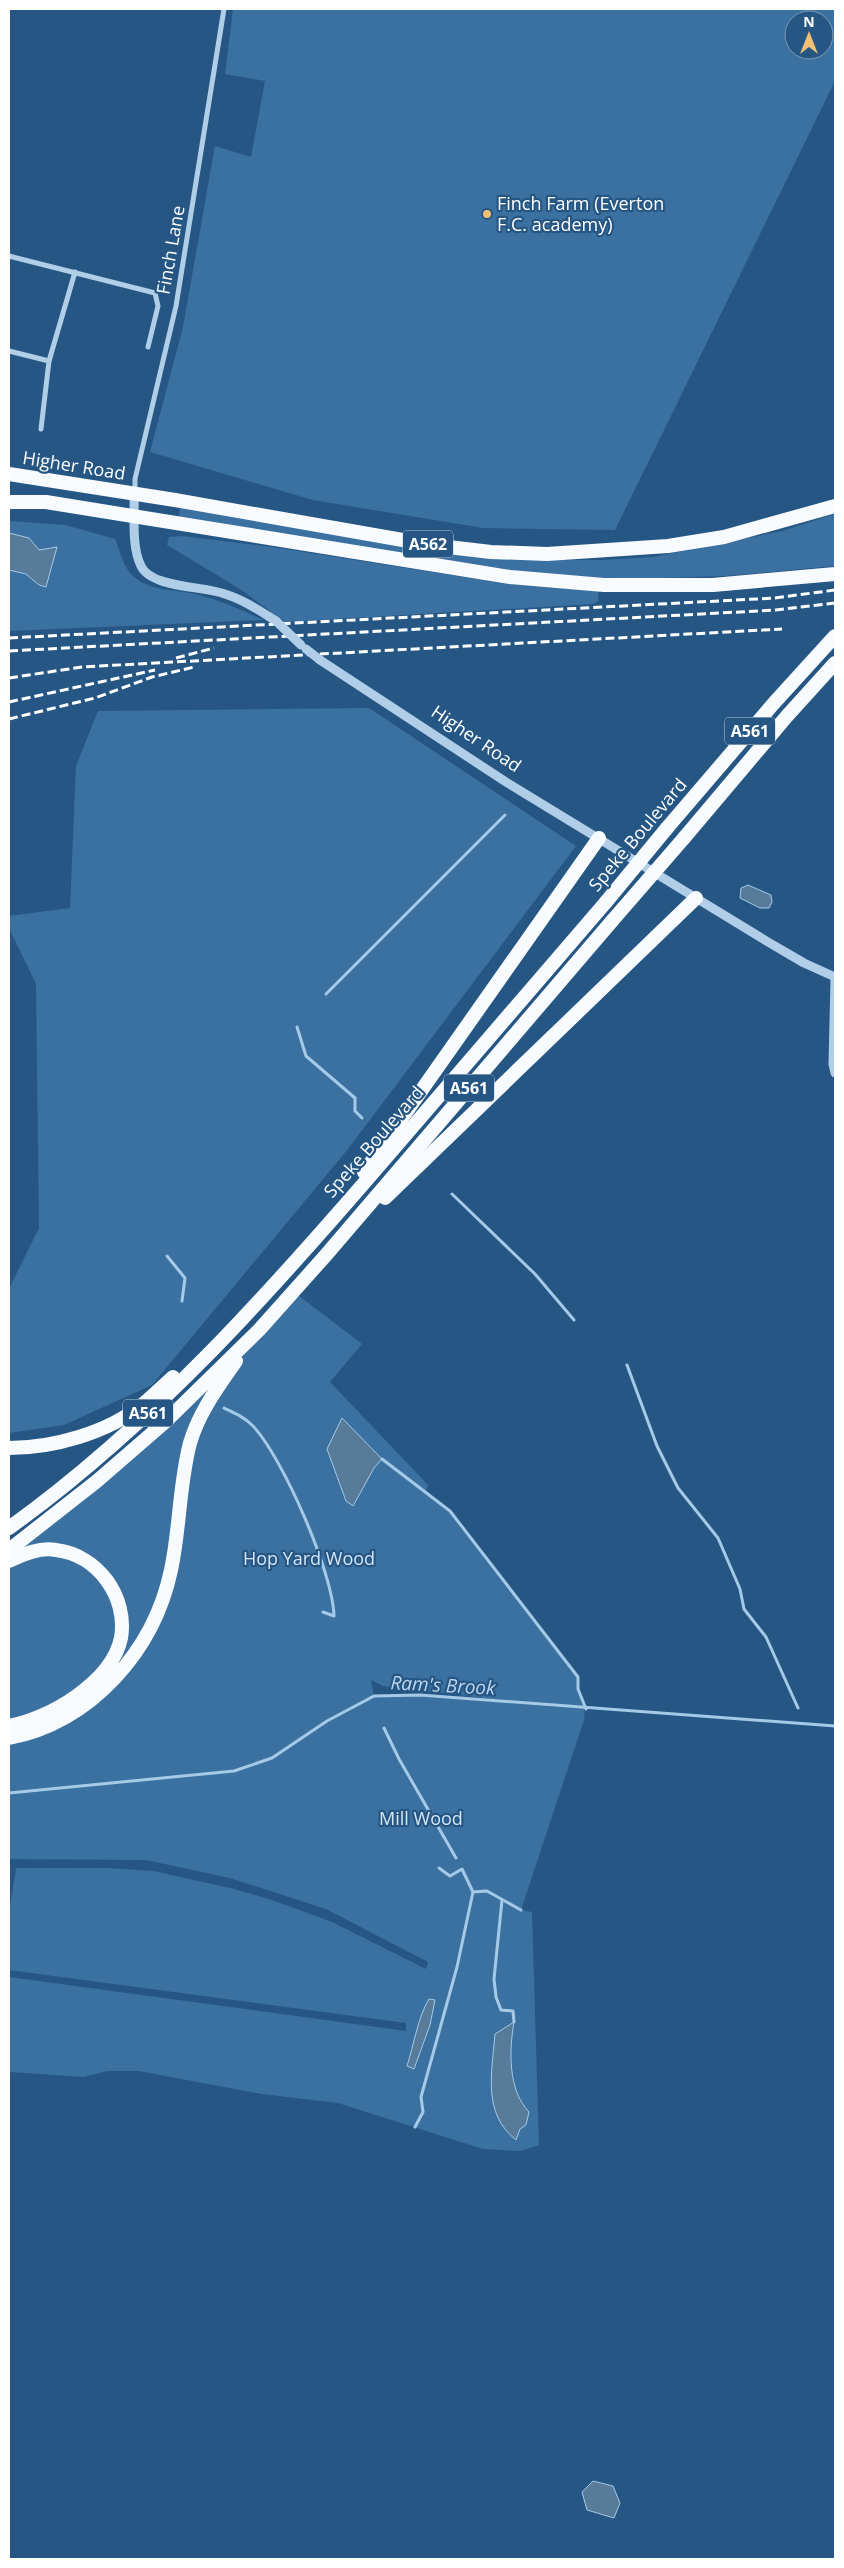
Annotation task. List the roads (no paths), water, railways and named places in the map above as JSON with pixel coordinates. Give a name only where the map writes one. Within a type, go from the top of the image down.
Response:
[{"type":"highway","name":"Higher Road","points":[[9,474],[431,545],[491,552],[547,554],[668,546],[724,537],[835,506]]},
{"type":"highway","name":"A562","points":[[9,502],[46,502],[510,577],[604,585],[713,585],[835,574]]},
{"type":"highway","name":"Speke Boulevard","points":[[9,1528],[87,1466],[158,1404],[276,1285],[606,902],[774,703],[835,636]]},
{"type":"highway","name":"Speke Boulevard","points":[[9,1550],[98,1481],[165,1422],[259,1330],[326,1255],[787,716],[835,663]]},
{"type":"highway","points":[[324,1230],[406,1110],[599,838]]},
{"type":"highway","points":[[326,1255],[696,898]]},
{"type":"highway","points":[[9,1448],[49,1444],[71,1438],[121,1419],[141,1406],[276,1285]]},
{"type":"highway","points":[[9,1738],[38,1729],[80,1708],[112,1680],[143,1641],[155,1617],[171,1571],[185,1470],[195,1428],[211,1397],[259,1330]]},
{"type":"highway","points":[[9,1561],[24,1554],[55,1549],[84,1558],[99,1570],[110,1584],[118,1601],[121,1619],[121,1638],[115,1655],[101,1675],[59,1707],[36,1718],[9,1726]]},
{"type":"street","name":"Finch Lane","points":[[134,494],[135,479],[177,298],[224,9]]},
{"type":"street","points":[[9,256],[155,293],[158,306],[148,347]]},
{"type":"street","points":[[41,429],[49,361],[74,272]]},
{"type":"street","points":[[9,351],[49,361]]},
{"type":"street","name":"Higher Road","points":[[134,494],[136,542],[140,565],[148,576],[163,582],[225,594],[252,606],[276,621],[303,647],[320,660],[506,782],[804,963],[835,978]]},
{"type":"street","points":[[835,978],[833,1064],[835,1072]]},
{"type":"waterway","points":[[326,994],[505,815]]},
{"type":"waterway","points":[[297,1027],[306,1056],[355,1098],[355,1111],[362,1118]]},
{"type":"waterway","points":[[452,1194],[535,1274],[574,1320]]},
{"type":"waterway","points":[[167,1256],[185,1278],[182,1301]]},
{"type":"waterway","points":[[627,1365],[657,1446],[678,1488],[718,1538],[740,1589],[744,1609],[766,1637],[798,1708]]},
{"type":"waterway","points":[[224,1408],[243,1418],[253,1426],[265,1442],[292,1489],[316,1545],[325,1573],[334,1616],[323,1612]]},
{"type":"waterway","points":[[382,1459],[450,1511],[578,1677],[578,1689],[586,1709]]},
{"type":"waterway","name":"Ram's Brook","points":[[9,1793],[234,1771],[272,1758],[327,1721],[374,1696],[420,1695],[835,1726]]},
{"type":"waterway","points":[[384,1728],[399,1759],[456,1858]]},
{"type":"waterway","points":[[415,2127],[423,2112],[421,2097],[457,1967],[473,1892],[462,1869],[450,1876],[439,1868]]},
{"type":"waterway","points":[[473,1892],[487,1891],[521,1910]]},
{"type":"waterway","points":[[502,1900],[494,1979],[496,1997],[501,2010],[513,2011],[514,2022]]},
{"type":"railway","points":[[9,638],[775,598],[835,590]]},
{"type":"railway","points":[[9,651],[776,610],[835,603]]},
{"type":"railway","points":[[9,678],[82,667],[782,629]]},
{"type":"railway","points":[[176,658],[214,648]]},
{"type":"railway","points":[[9,719],[95,698],[152,677],[194,667]]},
{"type":"railway","points":[[9,702],[155,670]]},
{"type":"place","name":"Finch Farm (Everton F.C. academy)","points":[[487,214]]},
{"type":"park label","name":"Hop Yard Wood","points":[[309,1559]]},
{"type":"park label","name":"Mill Wood","points":[[421,1819]]}]
